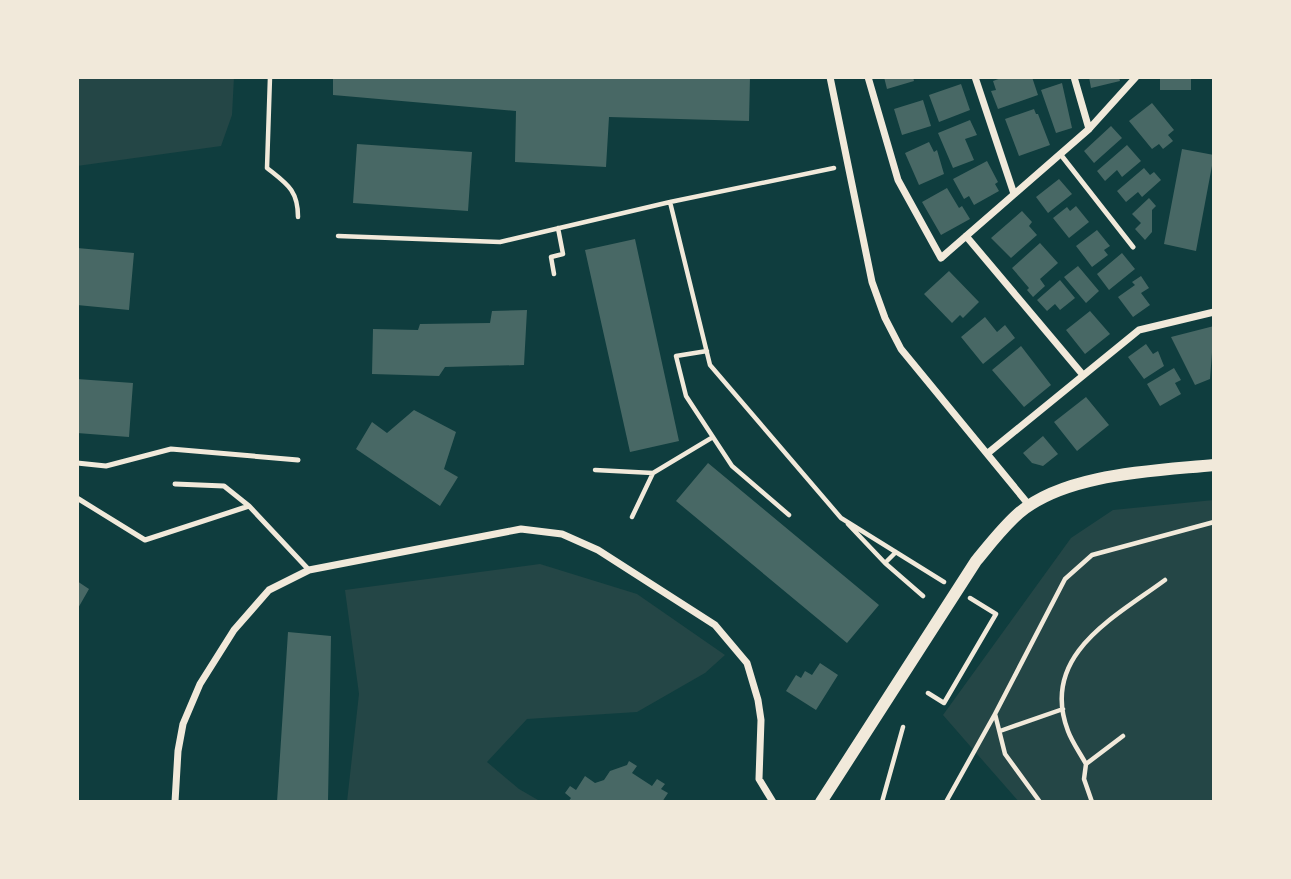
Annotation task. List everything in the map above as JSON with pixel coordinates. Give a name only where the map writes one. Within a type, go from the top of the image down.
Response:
[{"type":"street","points":[[830,77],[873,282],[885,318],[901,349],[1029,505]]},
{"type":"street","points":[[868,77],[898,180],[942,258],[1089,130],[1136,77]]},
{"type":"street","points":[[975,77],[1014,194]]},
{"type":"street","points":[[1074,77],[1089,130]]},
{"type":"street","points":[[965,236],[1083,375]]},
{"type":"street","points":[[988,453],[1139,330],[1214,312]]},
{"type":"street","points":[[821,802],[976,561],[999,533],[1029,505],[1086,482],[1120,474],[1214,465]]},
{"type":"street","points":[[175,802],[178,751],[183,724],[200,684],[234,630],[269,590],[309,570],[521,529],[562,534],[598,550],[715,625],[747,663],[761,720],[759,779],[773,802]]},
{"type":"lane","points":[[1061,155],[1133,247]]},
{"type":"lane","points":[[77,463],[106,466],[171,449],[298,460]]},
{"type":"lane","points":[[175,484],[224,486],[249,506],[309,570]]},
{"type":"lane","points":[[77,498],[145,540],[249,506]]},
{"type":"path","points":[[270,77],[267,168],[289,187],[298,201],[298,217]]},
{"type":"path","points":[[338,236],[500,242],[670,202],[849,166]]},
{"type":"path","points":[[670,202],[710,365],[841,518],[885,563],[923,596]]},
{"type":"path","points":[[554,274],[551,257],[563,254],[558,228]]},
{"type":"path","points":[[707,351],[676,356],[686,396],[732,466],[789,515]]},
{"type":"path","points":[[632,517],[653,473],[713,437]]},
{"type":"path","points":[[595,470],[653,473]]},
{"type":"path","points":[[841,518],[896,552],[885,563]]},
{"type":"path","points":[[946,802],[996,714],[1065,579],[1092,555],[1214,522]]},
{"type":"path","points":[[1092,802],[1084,779],[1086,764],[1068,730],[1063,709],[1062,687],[1065,674],[1081,645],[1165,580]]},
{"type":"path","points":[[928,693],[944,703],[996,614]]},
{"type":"path","points":[[1000,731],[1063,709]]},
{"type":"path","points":[[996,714],[1005,754],[1040,802]]},
{"type":"path","points":[[882,802],[904,727]]},
{"type":"path","points":[[1086,764],[1123,736]]},
{"type":"shaded area","points":[[77,77],[234,77],[232,115],[221,146],[77,166]]},
{"type":"shaded area","points":[[1214,500],[1214,802],[1019,802],[943,715],[1071,538],[1113,510]]},
{"type":"shaded area","points":[[540,564],[637,594],[725,655],[705,673],[637,712],[527,719],[487,762],[538,802],[347,802],[359,694],[345,590]]},
{"type":"building","points":[[333,77],[750,77],[749,121],[609,117],[606,167],[515,162],[516,111],[333,95]]},
{"type":"building","points":[[884,77],[913,77],[914,81],[887,89]]},
{"type":"building","points":[[1004,77],[1032,77],[1038,95],[998,109],[991,91],[996,90],[993,81]]},
{"type":"building","points":[[1089,77],[1119,77],[1120,81],[1091,88]]},
{"type":"building","points":[[1160,77],[1191,77],[1191,90],[1160,90]]},
{"type":"building","points":[[1062,83],[1072,128],[1056,133],[1041,90]]},
{"type":"building","points":[[961,84],[970,110],[939,122],[929,95]]},
{"type":"building","points":[[923,100],[931,126],[902,135],[894,109]]},
{"type":"building","points":[[1152,103],[1174,130],[1168,135],[1173,141],[1163,149],[1159,144],[1152,149],[1129,121]]},
{"type":"building","points":[[1034,109],[1050,145],[1019,156],[1005,119]]},
{"type":"building","points":[[970,120],[977,135],[965,139],[974,160],[953,168],[938,133]]},
{"type":"building","points":[[1111,126],[1122,138],[1094,163],[1084,151]]},
{"type":"building","points":[[929,142],[934,152],[937,150],[944,174],[919,185],[905,153]]},
{"type":"building","points":[[357,144],[472,152],[468,211],[353,203]]},
{"type":"building","points":[[1127,145],[1141,161],[1122,177],[1117,170],[1105,181],[1097,171]]},
{"type":"building","points":[[1182,149],[1214,155],[1196,251],[1164,244]]},
{"type":"building","points":[[987,161],[998,182],[995,184],[999,191],[974,205],[969,196],[964,199],[953,179]]},
{"type":"building","points":[[1144,168],[1150,175],[1154,172],[1161,180],[1142,197],[1138,192],[1126,202],[1117,191]]},
{"type":"building","points":[[1059,179],[1072,194],[1048,213],[1036,197]]},
{"type":"building","points":[[947,188],[959,208],[962,206],[970,219],[941,235],[922,202]]},
{"type":"building","points":[[1149,198],[1156,206],[1152,210],[1152,232],[1145,240],[1135,229],[1141,223],[1132,214]]},
{"type":"building","points":[[1076,206],[1089,222],[1069,238],[1053,218],[1067,207],[1070,211]]},
{"type":"building","points":[[1022,211],[1032,222],[1029,226],[1037,235],[1011,258],[991,238]]},
{"type":"building","points":[[1097,230],[1110,246],[1104,250],[1108,255],[1092,267],[1076,246]]},
{"type":"building","points":[[635,239],[679,441],[630,452],[585,250]]},
{"type":"building","points":[[1040,243],[1058,263],[1040,279],[1045,286],[1033,297],[1012,268]]},
{"type":"building","points":[[77,248],[134,253],[129,310],[77,305]]},
{"type":"building","points":[[1122,253],[1135,269],[1109,290],[1097,274]]},
{"type":"building","points":[[1078,266],[1099,291],[1086,303],[1064,277]]},
{"type":"building","points":[[949,271],[979,302],[963,318],[960,315],[952,323],[924,294]]},
{"type":"building","points":[[1141,276],[1149,288],[1141,293],[1150,305],[1133,317],[1118,297],[1135,285],[1132,282]]},
{"type":"building","points":[[1060,280],[1075,298],[1060,310],[1055,304],[1047,311],[1037,300]]},
{"type":"building","points":[[527,310],[524,365],[445,367],[439,376],[372,374],[373,329],[418,330],[420,324],[490,323],[492,311]]},
{"type":"building","points":[[1090,311],[1110,334],[1085,354],[1066,330]]},
{"type":"building","points":[[985,317],[997,332],[1005,325],[1015,338],[983,364],[961,337]]},
{"type":"building","points":[[1214,326],[1210,379],[1195,385],[1171,337]]},
{"type":"building","points":[[1146,344],[1153,354],[1158,351],[1164,366],[1144,379],[1128,357]]},
{"type":"building","points":[[1021,346],[1051,385],[1024,407],[992,370]]},
{"type":"building","points":[[1174,368],[1181,380],[1175,383],[1181,394],[1160,406],[1147,384]]},
{"type":"building","points":[[77,379],[133,383],[129,437],[77,433]]},
{"type":"building","points":[[1086,397],[1109,425],[1077,451],[1054,422]]},
{"type":"building","points":[[414,410],[456,432],[444,469],[458,477],[440,506],[356,449],[372,422],[387,433]]},
{"type":"building","points":[[1043,436],[1058,454],[1043,466],[1032,463],[1023,453]]},
{"type":"building","points":[[708,463],[879,605],[847,643],[676,501]]},
{"type":"building","points":[[77,581],[89,589],[77,610]]},
{"type":"building","points":[[288,632],[331,636],[328,802],[277,802]]},
{"type":"building","points":[[820,663],[838,675],[816,710],[786,691],[796,675],[801,678],[805,671],[812,675]]},
{"type":"building","points":[[629,761],[637,766],[632,773],[652,786],[657,779],[665,784],[661,789],[668,793],[662,802],[568,802],[571,798],[565,793],[570,786],[576,790],[585,776],[595,783],[604,780],[610,771],[627,765]]}]
